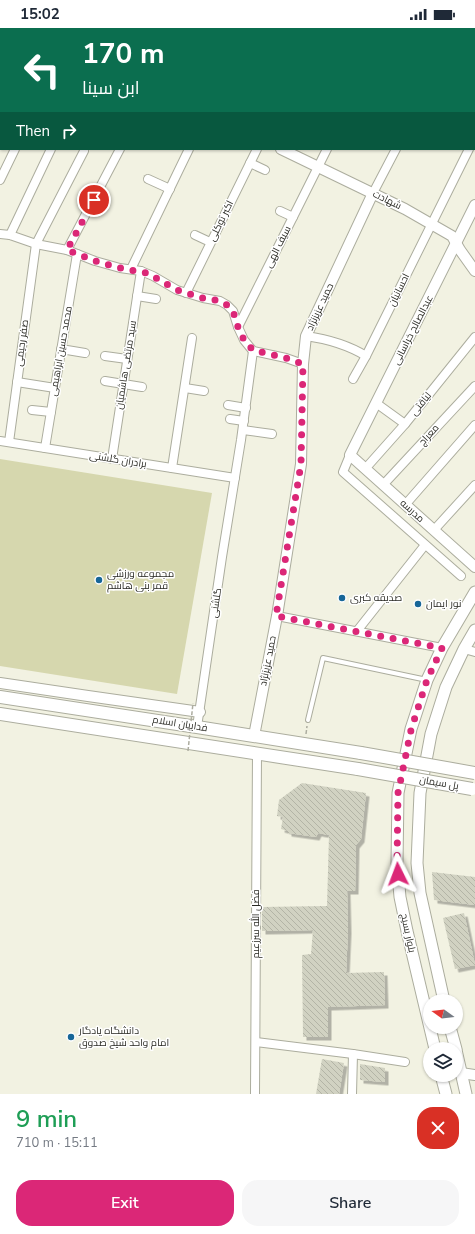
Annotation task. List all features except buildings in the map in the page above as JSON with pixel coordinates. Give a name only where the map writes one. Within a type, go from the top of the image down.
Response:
[{"type":"main road","name":"بلوار بسیج","points":[[433,1042],[400,897],[397,863],[398,793],[411,730],[427,680],[442,648],[475,592]]},
{"type":"main road","name":"بلوار بسیج","points":[[442,994],[420,893],[417,863],[420,793],[432,734],[446,687],[470,650],[475,630]]},
{"type":"main road","name":"فداییان اسلام","points":[[0,697],[360,753]]},
{"type":"main road","name":"فداییان اسلام","points":[[0,714],[358,769]]},
{"type":"main road","name":"پل سیمان","points":[[360,753],[475,773]]},
{"type":"main road","name":"پل سیمان","points":[[358,769],[474,790]]},
{"type":"main road","points":[[463,1081],[466,1094]]},
{"type":"main road","points":[[443,1082],[446,1094]]},
{"type":"street","points":[[0,180],[15,150]]},
{"type":"street","points":[[10,235],[51,150]]},
{"type":"street","name":"صفر رحیمی","points":[[4,441],[17,382],[36,244],[84,150]]},
{"type":"street","points":[[67,250],[119,150]]},
{"type":"street","points":[[131,269],[189,150]]},
{"type":"street","name":"اکبر توکلی","points":[[186,292],[256,150]]},
{"type":"street","name":"شهادت","points":[[283,150],[405,209],[452,236],[475,271]]},
{"type":"street","name":"سیف الهی","points":[[238,327],[326,150]]},
{"type":"street","points":[[373,193],[395,150]]},
{"type":"street","name":"احسانیان","points":[[353,378],[366,356],[468,150]]},
{"type":"street","points":[[250,163],[265,170]]},
{"type":"street","points":[[148,179],[170,189]]},
{"type":"street","name":"حمید عزیزنژاد","points":[[254,736],[276,616],[301,464],[303,364],[306,336],[373,193]]},
{"type":"street","name":"عبدالصالح خراسانی","points":[[350,455],[475,205]]},
{"type":"street","points":[[280,210],[293,217]]},
{"type":"street","points":[[0,234],[10,235],[36,244],[67,250],[95,261],[120,268],[141,271],[177,290],[203,298],[220,301],[233,311],[244,340],[253,350],[303,364]]},
{"type":"street","points":[[195,235],[210,242]]},
{"type":"street","name":"محمد حسین ابراهیمی","points":[[45,448],[77,254]]},
{"type":"street","name":"سید مرتضی هاشمیان","points":[[112,459],[141,271]]},
{"type":"street","points":[[137,296],[156,299]]},
{"type":"street","points":[[306,336],[328,340],[366,356]]},
{"type":"street","points":[[172,468],[192,338]]},
{"type":"street","name":"لیاقتی","points":[[365,469],[405,424],[475,338]]},
{"type":"street","points":[[61,349],[85,353]]},
{"type":"street","name":"گلشنی","points":[[197,727],[196,708],[243,430],[253,350]]},
{"type":"street","points":[[105,356],[127,359]]},
{"type":"street","points":[[105,381],[142,387]]},
{"type":"street","points":[[17,382],[55,388]]},
{"type":"street","name":"معراج","points":[[383,485],[475,386]]},
{"type":"street","points":[[185,388],[204,391]]},
{"type":"street","points":[[376,403],[405,424]]},
{"type":"street","points":[[228,405],[246,408]]},
{"type":"street","points":[[32,410],[51,412]]},
{"type":"street","points":[[230,419],[244,421]]},
{"type":"street","points":[[405,505],[475,425]]},
{"type":"street","points":[[243,430],[272,434]]},
{"type":"street","name":"برادران گلشنی","points":[[4,441],[235,478]]},
{"type":"street","points":[[350,455],[342,472],[461,576]]},
{"type":"street","name":"مدرسه","points":[[350,455],[475,567]]},
{"type":"street","points":[[434,530],[475,485]]},
{"type":"street","points":[[357,631],[425,545]]},
{"type":"street","points":[[276,616],[442,648]]},
{"type":"street","points":[[0,683],[88,696],[196,708]]},
{"type":"street","name":"فضل الله سرزعیم","points":[[255,1094],[257,754]]},
{"type":"street","points":[[256,1042],[405,1062]]},
{"type":"street","points":[[352,1094],[353,1054]]},
{"type":"street","points":[[463,1073],[475,1075]]},
{"type":"lane","points":[[308,720],[323,658],[427,680]]},
{"type":"path","points":[[188,751],[196,708]]},
{"type":"path","points":[[304,744],[308,720]]},
{"type":"green space","name":"مجموعه ورزشی قمر بنی هاشم","points":[[0,459],[212,493],[177,694],[0,666]]},
{"type":"place","name":"مجموعه ورزشی قمر بنی هاشم","points":[[99,580]]},
{"type":"place","name":"صدیقه کبری","points":[[342,598]]},
{"type":"place","name":"نور ایمان","points":[[418,604]]},
{"type":"place","name":"دانشگاه یادگار امام واحد شیخ صدوق","points":[[71,1037]]},
{"type":"route","points":[[94,200],[67,250],[95,261],[147,273],[177,290],[203,298],[220,301],[233,311],[244,340],[253,350],[303,364],[301,464],[276,616],[442,648],[427,680],[411,730],[398,793],[398,874]]}]
